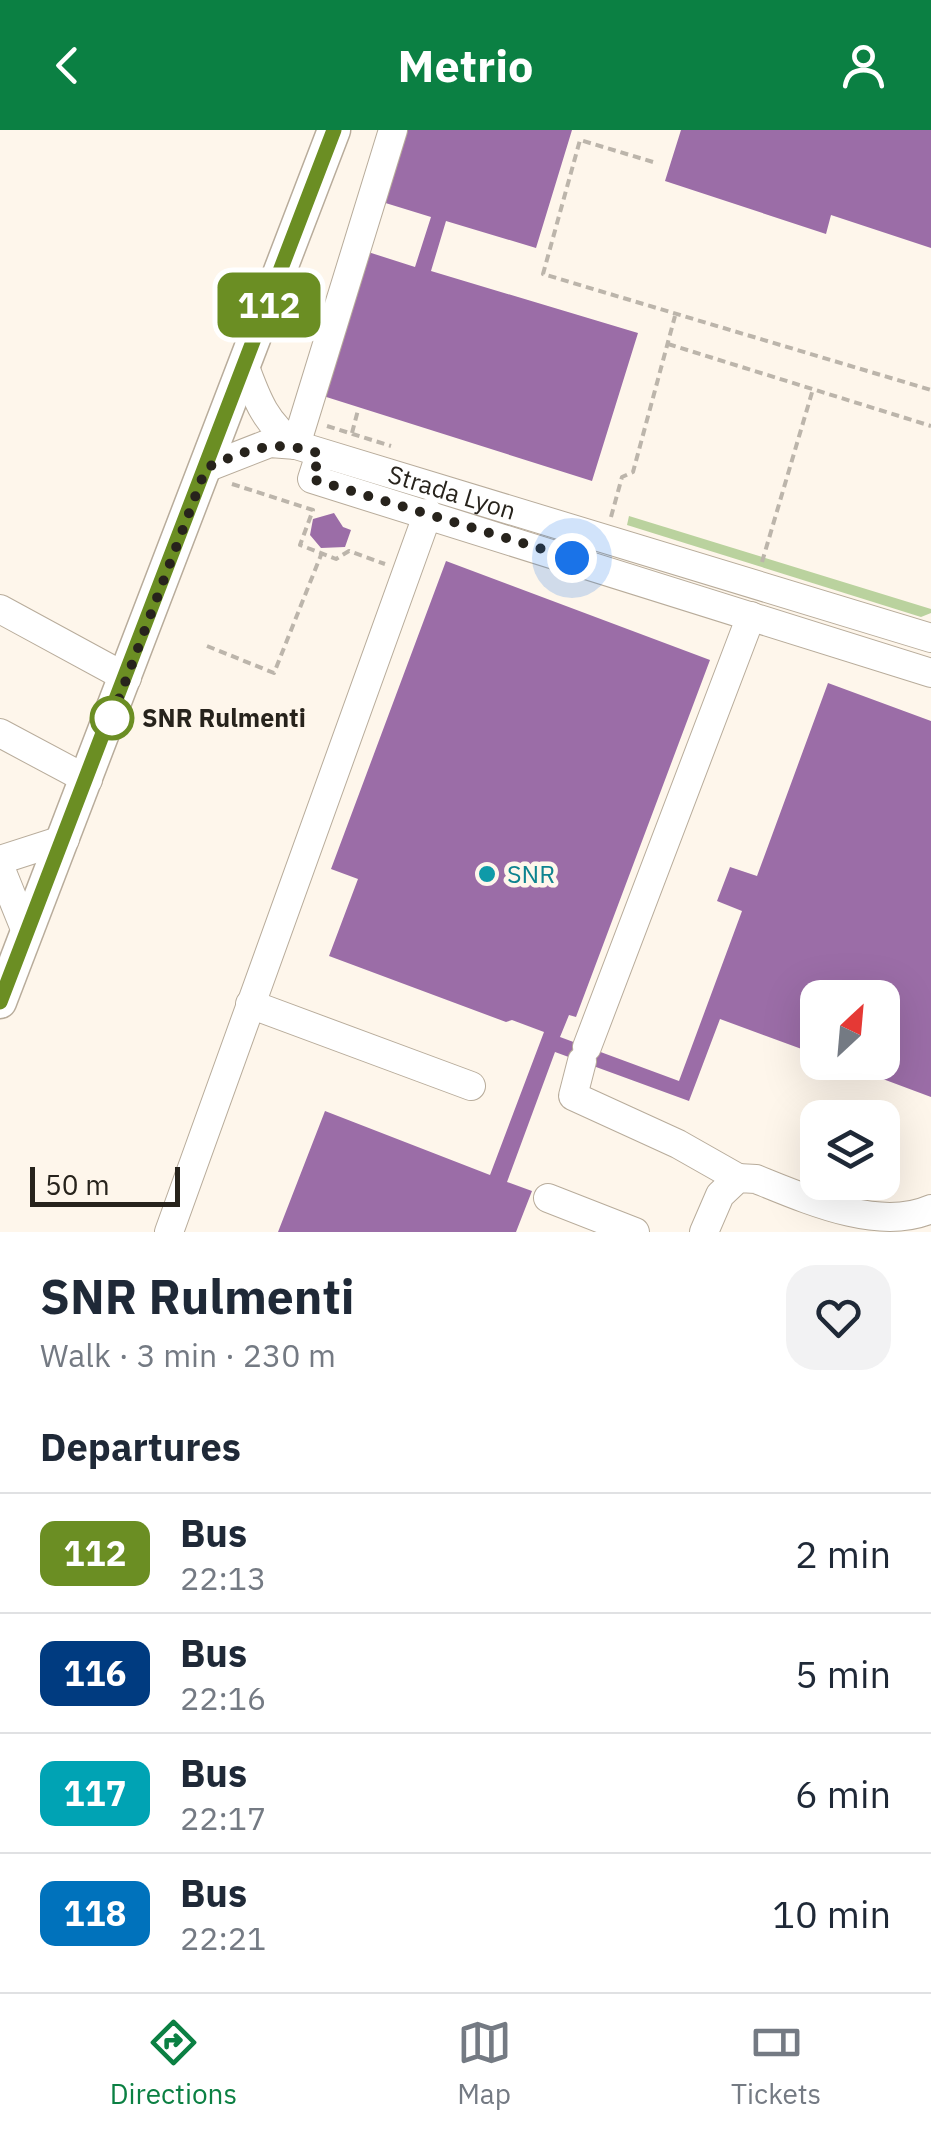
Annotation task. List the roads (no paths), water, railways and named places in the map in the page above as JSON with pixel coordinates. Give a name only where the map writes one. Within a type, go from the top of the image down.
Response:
[{"type":"main road","points":[[0,1002],[334,130]]},
{"type":"street","points":[[393,130],[307,439],[312,479],[931,673]]},
{"type":"street","name":"Strada Lyon","points":[[246,367],[260,408],[276,430],[931,638]]},
{"type":"street","points":[[205,471],[270,443],[307,439]]},
{"type":"street","points":[[168,1232],[428,513]]},
{"type":"street","points":[[0,610],[127,678]]},
{"type":"street","points":[[751,616],[584,1054],[573,1096],[678,1144],[738,1178],[756,1179],[880,1225],[914,1221],[931,1209]]},
{"type":"street","points":[[0,733],[88,780]]},
{"type":"street","points":[[0,860],[65,839]]},
{"type":"street","points":[[0,868],[27,934]]},
{"type":"street","points":[[250,1004],[471,1086]]},
{"type":"street","points":[[704,1232],[720,1195],[738,1178]]},
{"type":"street","points":[[548,1198],[636,1232]]},
{"type":"place","name":"SNR Rulmenti","points":[[112,718]]},
{"type":"place","name":"SNR","points":[[487,874]]}]
